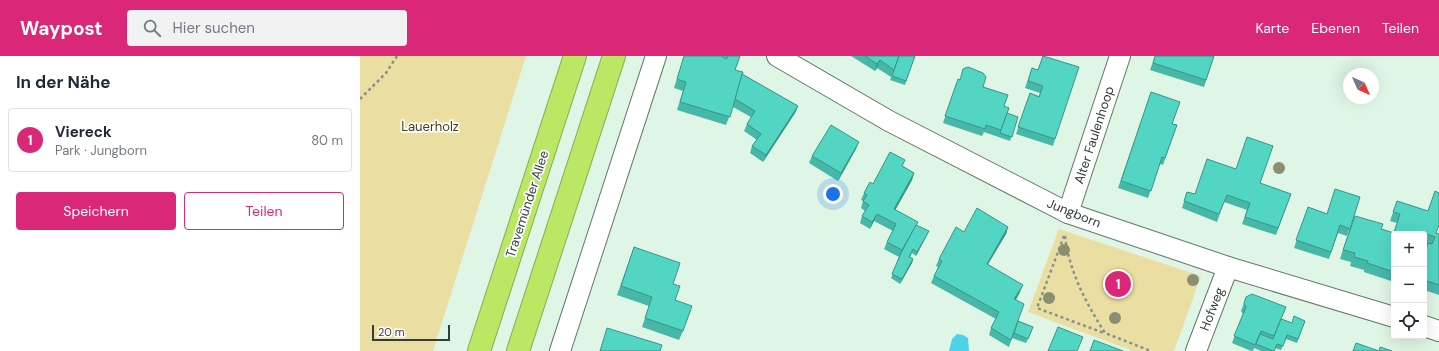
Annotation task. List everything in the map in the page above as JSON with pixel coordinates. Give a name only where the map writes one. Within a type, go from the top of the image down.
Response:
[{"type":"highway","name":"Travemünder Allee","points":[[479,351],[575,56]]},
{"type":"highway","points":[[518,351],[614,56]]},
{"type":"street","points":[[560,351],[656,56]]},
{"type":"street","name":"Jungborn","points":[[777,56],[889,122],[1068,214],[1228,267],[1391,316]]},
{"type":"street","name":"Alter Faulenhoop","points":[[1068,214],[1120,56]]},
{"type":"street","name":"Hofweg","points":[[1196,351],[1228,267]]},
{"type":"street","points":[[1427,327],[1439,331]]},
{"type":"path","points":[[360,99],[386,73],[396,56]]},
{"type":"path","points":[[1105,333],[1075,276],[1070,262],[1064,234],[1037,308],[1151,351]]},
{"type":"green space","name":"Lauerholz","points":[[360,56],[526,56],[433,351],[360,351]]},
{"type":"green space","points":[[1059,229],[1201,276],[1174,351],[1133,351],[1028,312]]},
{"type":"water","points":[[957,334],[968,338],[969,351],[949,351],[952,339]]},
{"type":"building","points":[[684,56],[722,56],[726,59],[728,56],[740,56],[735,70],[743,72],[730,117],[680,102],[686,82],[677,79]]},
{"type":"building","points":[[865,56],[899,56],[894,70],[880,60],[877,64]]},
{"type":"building","points":[[899,56],[915,56],[906,81],[892,76]]},
{"type":"building","points":[[1043,56],[1079,67],[1055,139],[1018,127],[1030,93],[1039,97],[1043,86],[1028,81],[1032,68],[1038,70]]},
{"type":"building","points":[[1155,56],[1214,56],[1206,80],[1153,63]]},
{"type":"building","points":[[968,67],[983,73],[986,77],[983,87],[1008,95],[1004,106],[1009,108],[1001,130],[986,125],[985,129],[945,116],[958,79],[960,80],[963,69]]},
{"type":"building","points":[[742,74],[798,106],[766,155],[752,146],[761,134],[747,124],[755,111],[735,99]]},
{"type":"building","points":[[1151,92],[1180,102],[1172,124],[1177,125],[1165,158],[1162,157],[1151,191],[1121,181]]},
{"type":"building","points":[[1007,113],[1018,117],[1012,137],[1000,133]]},
{"type":"building","points":[[831,125],[859,142],[841,173],[812,156]]},
{"type":"building","points":[[1247,137],[1273,146],[1260,183],[1291,194],[1278,228],[1245,217],[1250,203],[1227,195],[1219,214],[1184,201],[1187,192],[1195,194],[1207,159],[1236,169]]},
{"type":"building","points":[[890,152],[905,160],[902,166],[914,173],[894,209],[918,222],[902,250],[887,242],[896,224],[877,214],[872,222],[862,216],[869,205],[863,201],[867,195],[864,193],[870,182],[873,184]]},
{"type":"building","points":[[1335,189],[1360,197],[1350,229],[1340,225],[1331,252],[1296,240],[1308,207],[1327,214]]},
{"type":"building","points":[[1435,191],[1439,193],[1439,225],[1436,233],[1439,234],[1439,285],[1427,281],[1427,246],[1428,243],[1432,244],[1435,237],[1427,234],[1427,231],[1395,231],[1400,214],[1393,212],[1397,201],[1428,211]]},
{"type":"building","points":[[977,208],[1008,227],[987,264],[1023,285],[1014,299],[1024,304],[1011,340],[991,328],[999,312],[934,276],[942,261],[939,259],[956,227],[964,232]]},
{"type":"building","points":[[1355,216],[1383,224],[1381,229],[1391,232],[1391,271],[1367,263],[1368,261],[1354,257],[1355,253],[1343,250]]},
{"type":"building","points":[[916,225],[929,231],[917,252],[913,249],[909,257],[913,259],[902,279],[892,274]]},
{"type":"building","points":[[634,247],[680,263],[673,284],[680,286],[675,300],[692,306],[683,331],[645,318],[652,297],[621,286]]},
{"type":"building","points":[[1252,294],[1286,307],[1274,336],[1261,331],[1255,345],[1234,336],[1246,307],[1244,303],[1246,297]]},
{"type":"building","points":[[1294,316],[1305,321],[1298,339],[1287,335],[1283,346],[1277,344],[1274,351],[1256,344],[1260,334],[1273,339],[1281,319],[1292,323]]},
{"type":"building","points":[[1018,321],[1033,327],[1028,339],[1014,333]]},
{"type":"building","points":[[1058,327],[1083,337],[1077,351],[1048,351]]},
{"type":"building","points":[[607,328],[662,345],[660,351],[600,351]]},
{"type":"building","points":[[1094,340],[1123,351],[1090,351]]},
{"type":"building","points":[[1356,343],[1379,351],[1353,351]]},
{"type":"building","points":[[1380,347],[1392,351],[1379,351]]},
{"type":"place","name":"Viereck","points":[[1118,284]]}]
